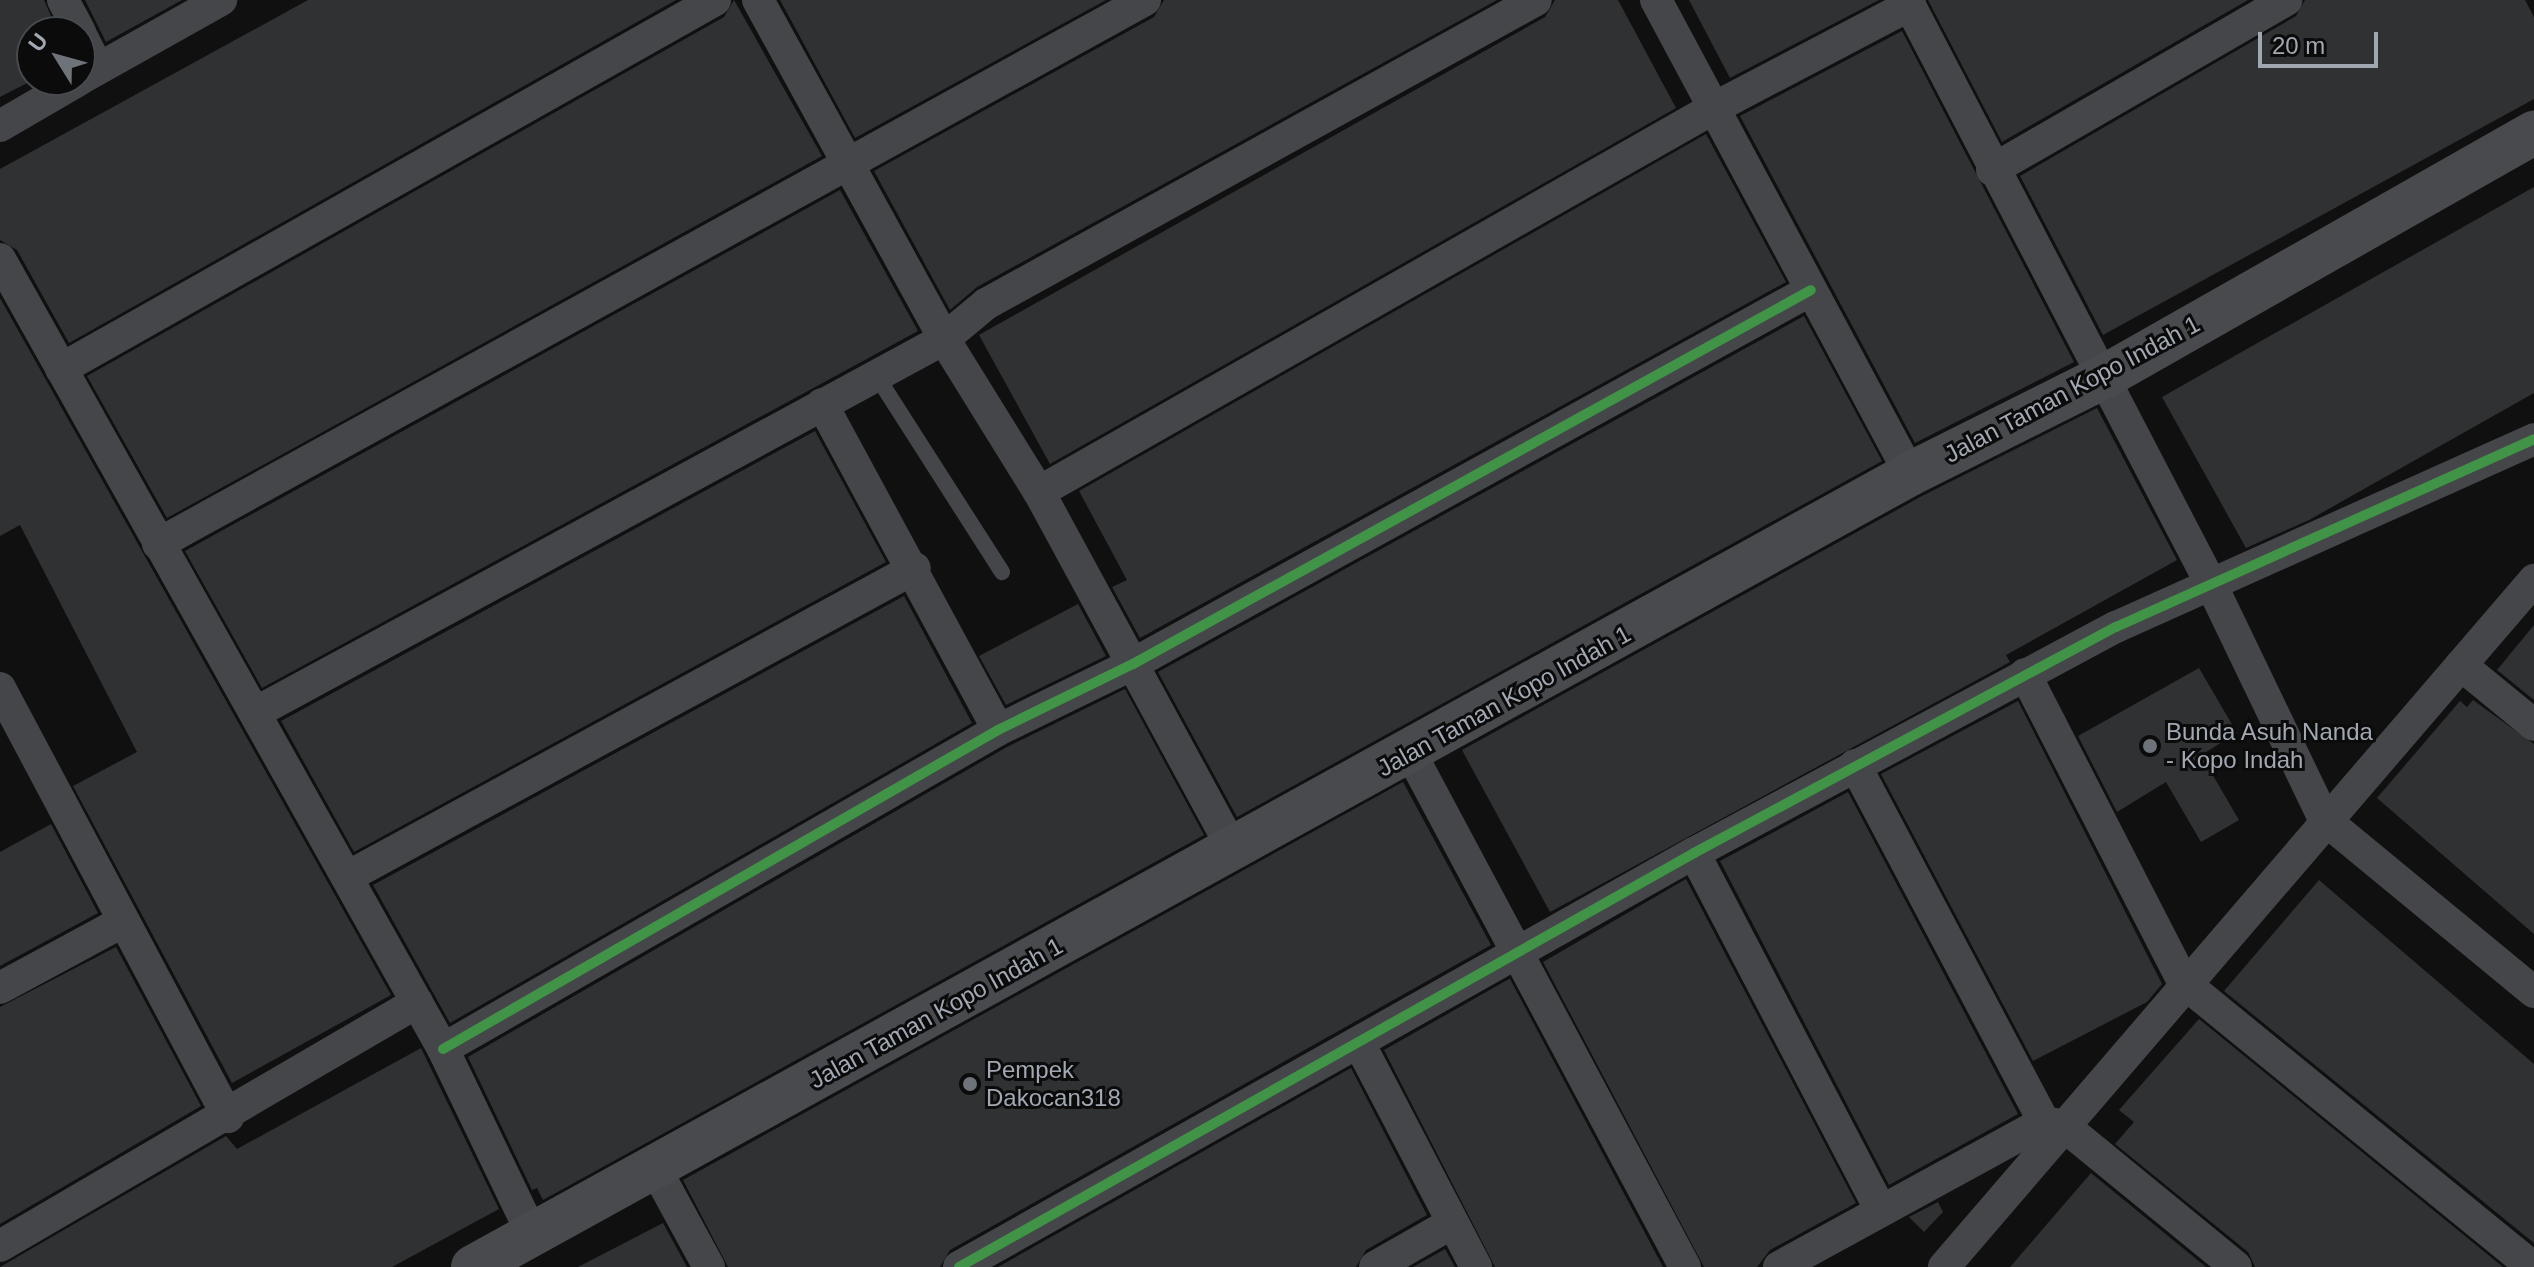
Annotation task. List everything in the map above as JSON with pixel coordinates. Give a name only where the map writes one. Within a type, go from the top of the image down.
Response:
[{"type":"main road","name":"Jalan Taman Kopo Indah 1","points":[[479,1265],[531,1232],[655,1168],[1910,474],[2102,378],[2534,133]]},
{"type":"street","points":[[96,70],[221,0]]},
{"type":"street","points":[[61,369],[715,0]]},
{"type":"street","points":[[758,0],[944,339],[1039,492],[1233,849]]},
{"type":"street","points":[[158,544],[1145,0]]},
{"type":"street","points":[[255,713],[944,339],[986,304],[1536,0]]},
{"type":"street","points":[[1656,0],[1910,474]]},
{"type":"street","points":[[1992,170],[2286,0]]},
{"type":"street","points":[[1039,492],[1712,109],[1908,2],[1992,170],[2210,582],[2324,819],[2534,992]]},
{"type":"street","points":[[0,126],[52,96]]},
{"type":"street","points":[[0,259],[158,544],[349,876],[443,1049],[531,1232]]},
{"type":"street","points":[[443,1049],[998,730],[1133,664],[1811,290]]},
{"type":"street","points":[[822,404],[915,568],[998,730]]},
{"type":"street","points":[[959,1267],[1694,853],[2025,674],[2210,582],[2534,439]]},
{"type":"street","points":[[349,876],[915,568]]},
{"type":"street","points":[[1953,1264],[2054,1124],[2183,982],[2534,580]]},
{"type":"street","points":[[2461,665],[2534,725]]},
{"type":"street","points":[[2025,674],[2183,982],[2533,1267]]},
{"type":"street","points":[[0,688],[8,723],[122,922],[228,1117]]},
{"type":"street","points":[[1410,752],[1685,1267]]},
{"type":"street","points":[[1855,765],[2054,1124],[2236,1267]]},
{"type":"street","points":[[1694,853],[1880,1209]]},
{"type":"street","points":[[0,988],[122,922]]},
{"type":"street","points":[[0,1246],[228,1117],[417,1002]]},
{"type":"street","points":[[1359,1043],[1476,1267]]},
{"type":"street","points":[[1779,1267],[1880,1209],[2054,1124]]},
{"type":"street","points":[[655,1168],[709,1267]]},
{"type":"street","points":[[1375,1267],[1452,1223]]},
{"type":"lane","points":[[876,375],[1002,572]]},
{"type":"building","points":[[0,0],[44,0],[51,16],[16,16],[16,89],[0,97]]},
{"type":"building","points":[[85,0],[182,0],[106,42],[96,16],[93,16]]},
{"type":"building","points":[[308,0],[676,0],[69,343],[17,250],[0,240],[0,169]]},
{"type":"building","points":[[734,0],[822,156],[167,518],[87,376],[724,17]]},
{"type":"building","points":[[780,0],[1106,0],[855,138]]},
{"type":"building","points":[[1164,0],[1497,0],[977,287],[950,310],[874,171],[1154,17]]},
{"type":"building","points":[[1555,0],[1618,0],[1676,108],[1050,464],[979,335],[1545,17]]},
{"type":"building","points":[[1689,0],[1879,0],[1730,78]]},
{"type":"building","points":[[1928,0],[2248,0],[2002,142]]},
{"type":"building","points":[[2305,0],[2525,0],[2534,17],[2534,99],[2103,335],[2020,176],[2296,16]]},
{"type":"building","points":[[1902,31],[2074,362],[1915,443],[1740,116]]},
{"type":"building","points":[[1706,134],[1786,282],[1140,638],[1112,587],[1127,580],[1079,491]]},
{"type":"building","points":[[2534,187],[2534,393],[2309,520],[2246,548],[2162,397]]},
{"type":"building","points":[[840,190],[918,331],[262,688],[185,551]]},
{"type":"building","points":[[0,298],[391,995],[232,1083],[73,786],[137,752],[20,525],[0,536]]},
{"type":"building","points":[[1804,316],[1882,461],[1237,817],[1158,672]]},
{"type":"building","points":[[2097,408],[2177,560],[2006,655],[2010,662],[1550,912],[1462,750],[1922,496]]},
{"type":"building","points":[[815,431],[886,562],[354,852],[281,721]]},
{"type":"building","points":[[904,596],[972,723],[450,1023],[373,885]]},
{"type":"building","points":[[1078,604],[1106,656],[1006,705],[979,656]]},
{"type":"building","points":[[2534,625],[2534,700],[2497,670]]},
{"type":"building","name":"Bunda Asuh Nanda - Kopo Indah","points":[[2199,668],[2237,733],[2201,755],[2239,820],[2201,842],[2166,782],[2117,812],[2078,736]]},
{"type":"building","points":[[1125,689],[1204,835],[543,1200],[537,1188],[532,1190],[468,1057],[1007,747]]},
{"type":"building","points":[[2473,700],[2534,744],[2534,934],[2377,798],[2460,701],[2467,707]]},
{"type":"building","points":[[2018,701],[2162,984],[2147,1002],[2033,1061],[1881,774]]},
{"type":"building","points":[[1403,782],[1491,945],[950,1250],[940,1267],[728,1267],[683,1180]]},
{"type":"building","points":[[1848,792],[2018,1114],[1889,1185],[1720,861]]},
{"type":"building","points":[[51,824],[98,913],[0,966],[0,852]]},
{"type":"building","points":[[1686,879],[1856,1203],[1770,1250],[1757,1267],[1704,1267],[1543,962]]},
{"type":"building","points":[[2319,880],[2534,1064],[2534,1243],[2224,991]]},
{"type":"building","points":[[116,947],[201,1106],[0,1224],[0,1007]]},
{"type":"building","points":[[1510,979],[1663,1267],[1495,1267],[1384,1050]]},
{"type":"building","points":[[2199,1019],[2503,1267],[2255,1267],[2248,1252],[2115,1144],[2134,1122],[2119,1110]]},
{"type":"building","points":[[421,1048],[499,1209],[392,1267],[0,1267],[226,1136],[237,1149]]},
{"type":"building","points":[[1351,1068],[1427,1215],[1366,1250],[1356,1267],[998,1267]]},
{"type":"building","points":[[2091,1173],[2206,1267],[2010,1267]]},
{"type":"building","points":[[1938,1202],[1943,1212],[1924,1232],[1909,1217]]},
{"type":"building","points":[[663,1223],[687,1267],[578,1267]]},
{"type":"building","points":[[1445,1249],[1455,1267],[1413,1267]]},
{"type":"cycle path","points":[[443,1049],[998,730],[1133,664],[1811,290]]},
{"type":"cycle path","points":[[959,1267],[1694,853],[2116,627],[2534,439]]},
{"type":"place","name":"Bunda Asuh Nanda - Kopo Indah","points":[[2150,746]]},
{"type":"place","name":"Pempek Dakocan318","points":[[970,1084]]}]
